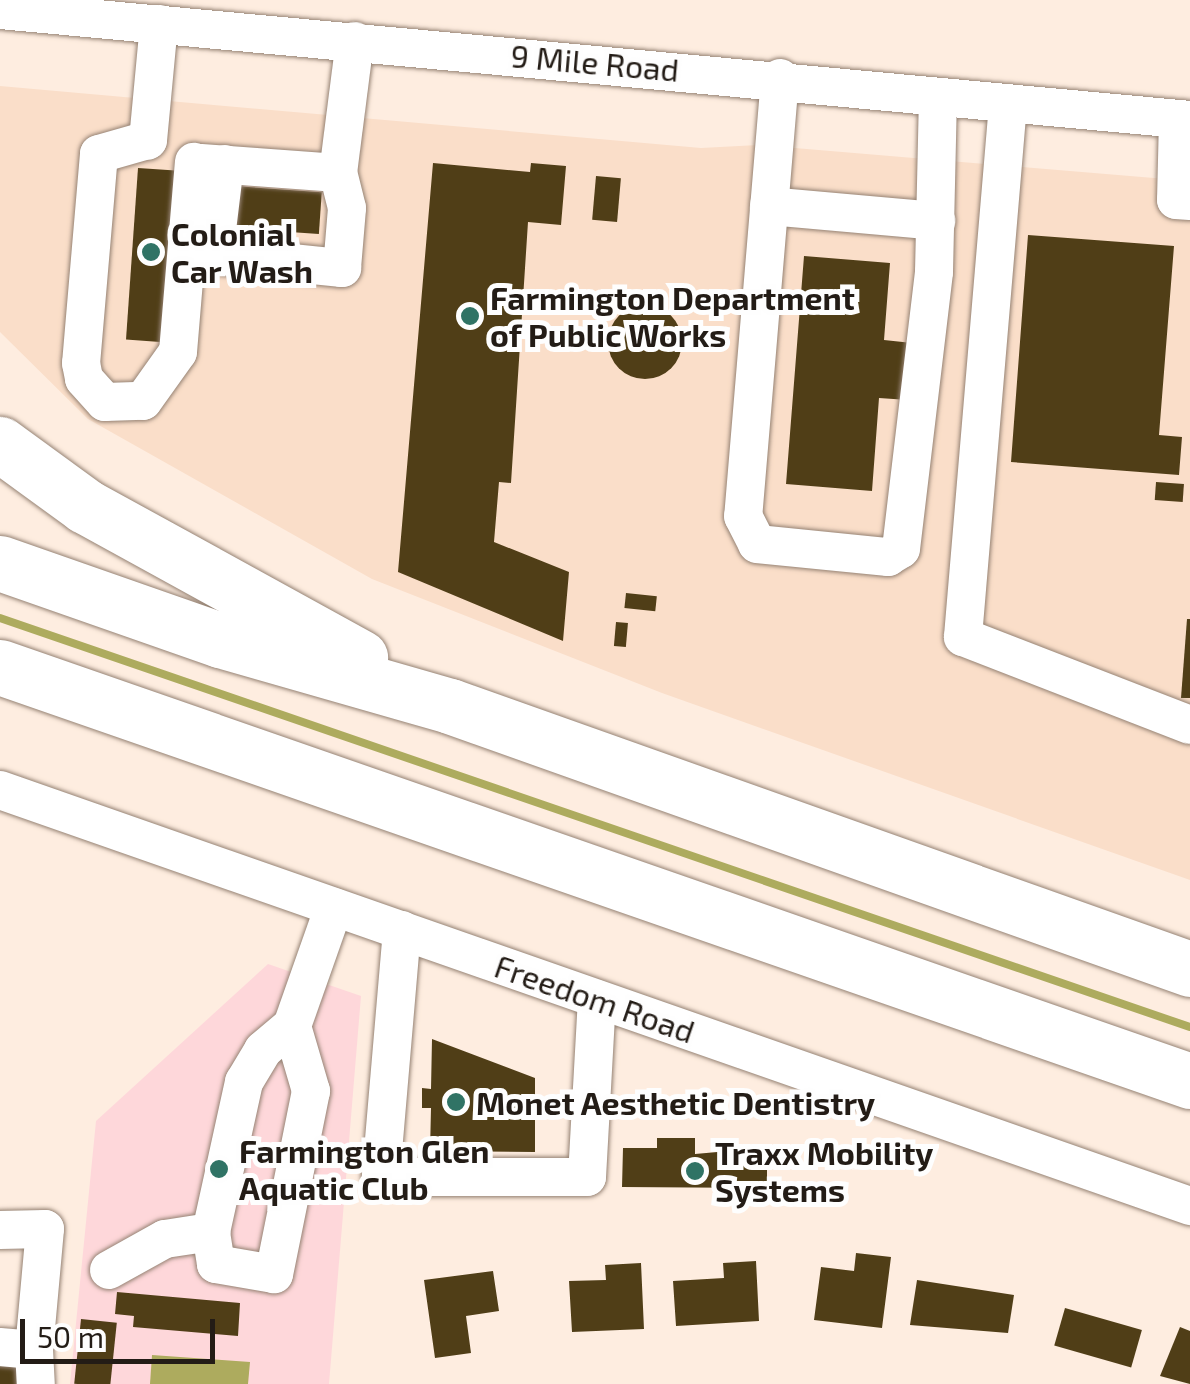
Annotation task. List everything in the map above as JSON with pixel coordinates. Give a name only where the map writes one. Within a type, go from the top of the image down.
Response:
[{"type":"highway","points":[[0,444],[85,506],[450,706]]},
{"type":"highway","points":[[0,563],[220,640],[450,706],[1190,969]]},
{"type":"highway","points":[[0,667],[1190,1081]]},
{"type":"street","name":"9 Mile Road","points":[[0,10],[780,78],[1184,119]]},
{"type":"street","points":[[148,140],[159,24]]},
{"type":"street","points":[[210,164],[214,255],[342,268],[346,208],[338,173],[356,41]]},
{"type":"street","points":[[780,78],[743,516],[746,535],[756,544],[888,557],[901,549],[908,521],[936,221],[938,97]]},
{"type":"street","points":[[1008,104],[963,637],[1190,725]]},
{"type":"street","points":[[1184,119],[1176,200],[1190,201]]},
{"type":"street","points":[[210,164],[178,352],[143,401],[106,402],[84,379],[98,154],[148,140],[210,164],[338,173]]},
{"type":"street","points":[[770,206],[936,221]]},
{"type":"street","name":"Freedom Road","points":[[0,790],[1190,1206]]},
{"type":"street","points":[[292,1026],[311,1091],[274,1274],[216,1264],[212,1232],[244,1082],[263,1050],[292,1026],[334,907]]},
{"type":"street","points":[[402,930],[381,1177],[587,1178],[596,999]]},
{"type":"street","points":[[0,1230],[45,1229],[23,1360]]},
{"type":"street","points":[[109,1270],[166,1239],[212,1232]]},
{"type":"shaded area","points":[[0,86],[701,148],[758,145],[1190,181],[1190,880],[662,693],[372,579],[88,419],[0,332]]},
{"type":"shaded area","name":"Farmington Glen Aquatic Club","points":[[268,964],[361,996],[329,1384],[70,1384],[96,1121]]},
{"type":"shaded area","points":[[152,1355],[250,1362],[248,1384],[150,1384]]},
{"type":"building","name":"Farmington Department of Public Works","points":[[433,163],[530,172],[531,163],[566,166],[561,225],[528,222],[511,483],[499,482],[494,542],[569,572],[563,641],[398,572]]},
{"type":"building","name":"Colonial Car Wash","points":[[138,168],[179,171],[167,342],[126,340]]},
{"type":"building","points":[[596,176],[621,178],[617,222],[592,220]]},
{"type":"building","points":[[234,186],[322,192],[319,234],[231,228]]},
{"type":"building","points":[[1028,235],[1174,246],[1159,435],[1182,437],[1179,475],[1011,462]]},
{"type":"building","points":[[804,256],[890,263],[884,340],[912,343],[908,400],[879,398],[872,491],[786,484]]},
{"type":"building","points":[[645,305],[671,316],[682,342],[671,368],[645,379],[619,368],[608,342],[619,316]]},
{"type":"building","points":[[1156,482],[1184,484],[1183,502],[1155,500]]},
{"type":"building","points":[[626,593],[657,596],[655,611],[624,608]]},
{"type":"building","points":[[1187,619],[1190,698],[1181,698]]},
{"type":"building","points":[[616,622],[628,623],[626,647],[614,646]]},
{"type":"building","name":"Monet Aesthetic Dentistry","points":[[432,1039],[535,1078],[535,1152],[430,1151],[431,1108],[422,1108],[422,1088],[431,1089]],"holes":[[[507,1095],[507,1112],[490,1112],[490,1096]]]},
{"type":"building","name":"Traxx Mobility Systems","points":[[657,1138],[695,1138],[695,1154],[751,1149],[751,1155],[767,1154],[767,1188],[622,1187],[623,1148],[657,1148]]},
{"type":"building","points":[[856,1253],[891,1257],[882,1328],[814,1320],[821,1267],[854,1271]]},
{"type":"building","points":[[756,1261],[759,1321],[676,1326],[673,1281],[724,1278],[723,1263]]},
{"type":"building","points":[[641,1263],[644,1329],[572,1332],[569,1281],[606,1280],[605,1265]]},
{"type":"building","points":[[493,1271],[499,1311],[466,1316],[471,1353],[435,1358],[424,1280]]},
{"type":"building","points":[[917,1280],[1014,1295],[1008,1333],[910,1325]]},
{"type":"building","points":[[117,1292],[240,1303],[238,1336],[133,1327],[134,1316],[115,1314]]},
{"type":"building","points":[[1065,1308],[1142,1330],[1131,1368],[1054,1345]]},
{"type":"building","points":[[81,1319],[117,1323],[110,1384],[74,1384]]},
{"type":"building","points":[[1180,1327],[1190,1331],[1190,1384],[1160,1376]]},
{"type":"building","points":[[0,1360],[20,1362],[18,1384],[0,1384]]},
{"type":"waterway","points":[[0,618],[1190,1027]]},
{"type":"place","name":"Colonial Car Wash","points":[[151,252]]},
{"type":"place","name":"Farmington Department of Public Works","points":[[470,316]]},
{"type":"place","name":"Monet Aesthetic Dentistry","points":[[456,1102]]},
{"type":"place","name":"Farmington Glen Aquatic Club","points":[[219,1169]]},
{"type":"place","name":"Traxx Mobility Systems","points":[[695,1171]]}]
